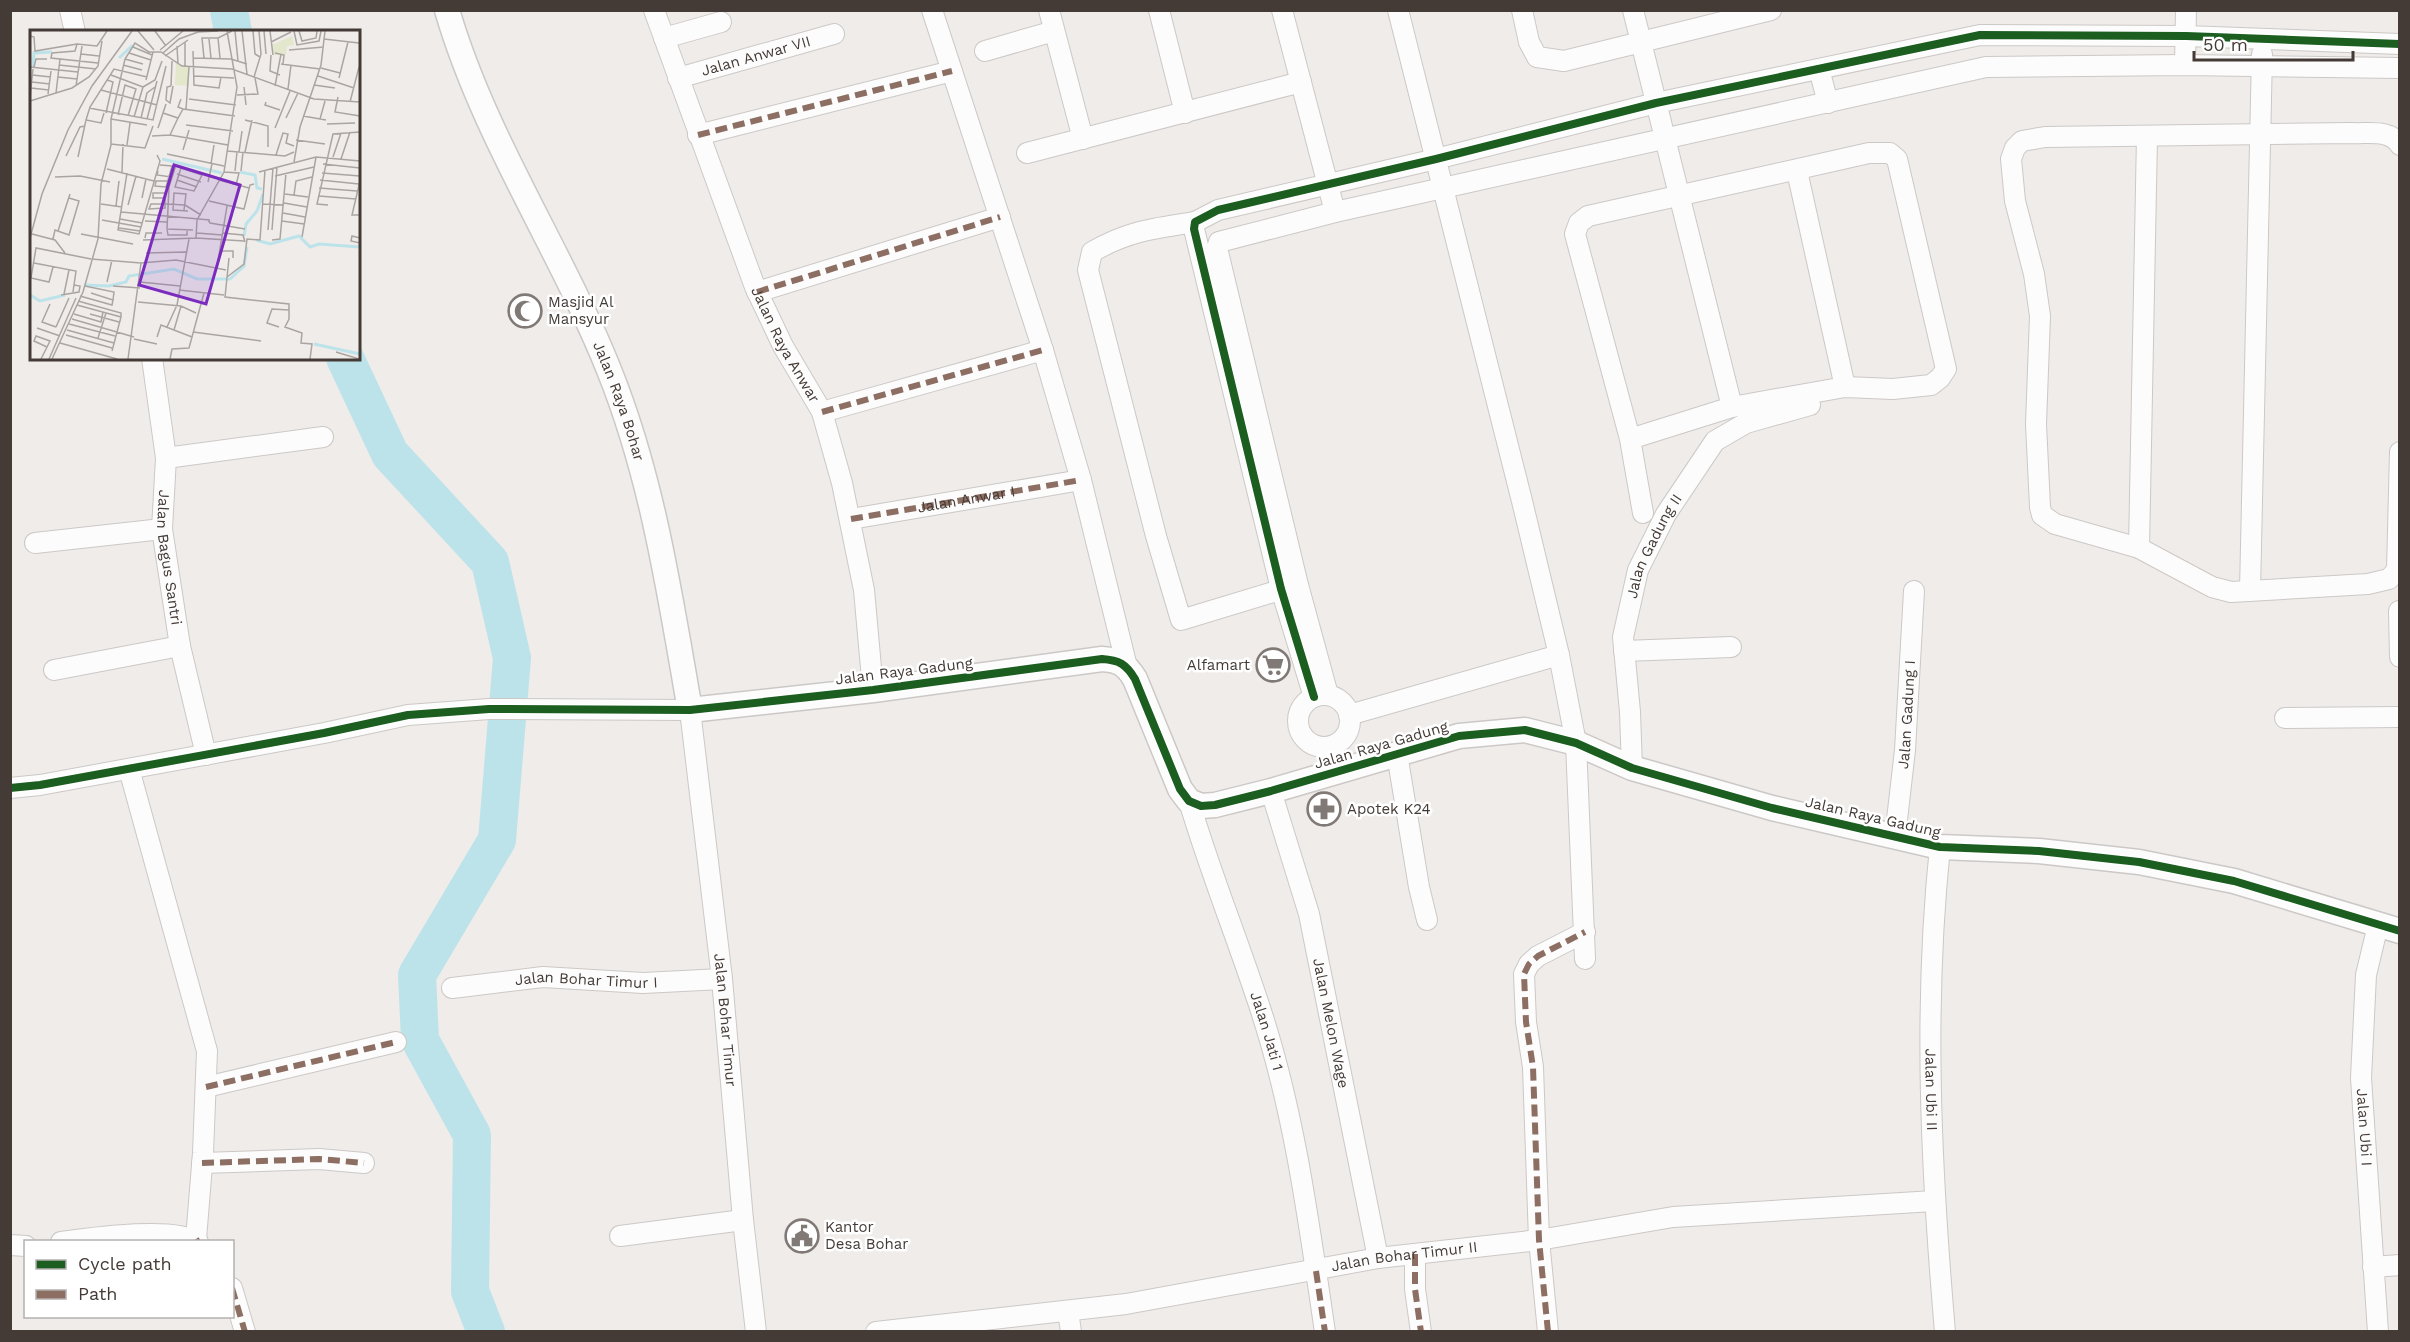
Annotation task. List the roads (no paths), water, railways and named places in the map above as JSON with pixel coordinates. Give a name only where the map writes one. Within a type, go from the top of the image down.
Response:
[{"type":"street","points":[[70,10],[75,30]]},
{"type":"street","name":"Jalan Raya Bohar","points":[[447,10],[474,88],[580,305],[609,370],[629,428],[662,552],[690,710]]},
{"type":"street","name":"Jalan Raya Anwar","points":[[654,10],[757,292],[784,327],[822,412],[851,519],[864,590],[873,690]]},
{"type":"street","points":[[932,10],[1043,350],[1082,480],[1127,667],[1135,679],[1180,789],[1189,801]]},
{"type":"street","points":[[1049,10],[1083,139]]},
{"type":"street","points":[[1159,10],[1185,113]]},
{"type":"street","points":[[1282,10],[1335,212]]},
{"type":"street","points":[[1398,10],[1559,655],[1576,743],[1585,959]]},
{"type":"street","points":[[1522,10],[1529,42],[1537,57],[1564,60],[1750,13],[1771,10]]},
{"type":"street","points":[[1633,10],[1732,407]]},
{"type":"street","points":[[2185,65],[2186,10]]},
{"type":"street","points":[[663,38],[721,22]]},
{"type":"street","points":[[985,51],[1054,31]]},
{"type":"street","name":"Jalan Anwar VII","points":[[678,78],[834,34]]},
{"type":"street","points":[[1980,35],[1986,67]]},
{"type":"street","points":[[1290,587],[1181,620],[1156,536],[1088,270],[1092,252],[1115,239],[1144,230],[1195,222],[1218,210],[1436,159],[1656,103],[1980,35],[2186,36],[2400,44]]},
{"type":"street","points":[[2250,591],[2262,39]]},
{"type":"street","points":[[1290,587],[1257,407],[1217,244],[1219,242],[1335,212],[1444,190],[1986,67],[2262,65],[2400,68]]},
{"type":"street","points":[[1819,69],[1828,103]]},
{"type":"street","points":[[698,135],[952,71]]},
{"type":"street","points":[[1027,153],[1301,82]]},
{"type":"street","points":[[2400,145],[2395,137],[2386,134],[2045,137],[2022,141],[2015,148],[2011,159],[2015,201],[2034,273],[2040,316],[2037,472],[2042,514],[2055,524],[2139,548],[2212,587],[2231,592],[2368,584],[2389,579],[2397,570],[2400,452]]},
{"type":"street","points":[[2139,548],[2147,136]]},
{"type":"street","points":[[1630,439],[1732,407],[1845,387],[1893,389],[1931,385],[1940,378],[1946,369],[1896,159],[1890,153],[1869,153],[1797,171],[1588,216],[1579,223],[1575,234],[1630,439],[1643,513]]},
{"type":"street","points":[[1797,171],[1845,387]]},
{"type":"street","points":[[757,292],[1000,218]]},
{"type":"street","points":[[1195,222],[1194,229],[1238,410],[1321,696]]},
{"type":"street","points":[[822,412],[1043,350]]},
{"type":"street","name":"Jalan Bagus Santri","points":[[153,360],[166,458],[162,529],[180,645],[206,754]]},
{"type":"street","name":"Jalan Gadung II","points":[[1632,768],[1630,712],[1623,637],[1638,570],[1666,514],[1715,441],[1746,423],[1812,404]]},
{"type":"street","points":[[1238,410],[1257,407]]},
{"type":"street","points":[[166,458],[323,436]]},
{"type":"street","name":"Jalan Anwar I","points":[[851,519],[1082,480]]},
{"type":"street","points":[[35,543],[162,529]]},
{"type":"street","name":"Jalan Gadung I","points":[[1895,837],[1905,750],[1914,591]]},
{"type":"street","points":[[2399,611],[2400,657]]},
{"type":"street","points":[[54,670],[180,645]]},
{"type":"street","points":[[1624,651],[1731,647]]},
{"type":"street","points":[[1349,715],[1559,655]]},
{"type":"street","name":"Jalan Raya Gadung","points":[[690,710],[873,690],[1102,659],[1116,660],[1127,667]]},
{"type":"street","points":[[1321,696],[1337,698],[1345,705],[1349,715],[1349,726],[1344,737],[1335,744],[1319,746],[1310,742],[1299,727],[1301,709],[1307,702],[1321,696]]},
{"type":"street","points":[[10,788],[129,769],[408,715],[489,709],[690,710]]},
{"type":"street","name":"Jalan Bohar Timur","points":[[690,710],[722,980],[743,1220],[756,1332]]},
{"type":"street","points":[[2285,718],[2400,717]]},
{"type":"street","name":"Jalan Raya Gadung","points":[[1189,801],[1201,806],[1215,805],[1459,736],[1524,730],[1576,743],[1632,768],[1772,808],[1895,837],[1940,847],[2038,851],[2139,862],[2234,881],[2389,928]]},
{"type":"street","points":[[1335,744],[1342,770]]},
{"type":"street","points":[[1397,754],[1419,887],[1427,920]]},
{"type":"street","points":[[75,1240],[104,1236],[156,1235],[197,1240],[207,1051],[129,769]]},
{"type":"street","name":"Jalan Melon Wage","points":[[1271,791],[1309,914],[1378,1258]]},
{"type":"street","name":"Jalan Jati 1","points":[[1189,801],[1207,862],[1261,1012],[1291,1124],[1325,1332]]},
{"type":"street","name":"Jalan Ubi II","points":[[1940,847],[1933,913],[1929,1051],[1934,1202],[1945,1332]]},
{"type":"street","name":"Jalan Ubi I","points":[[2378,1332],[2361,1078],[2366,975],[2389,928]]},
{"type":"street","points":[[1548,1332],[1539,1240],[1533,1067],[1526,1022],[1524,974],[1529,964],[1538,956],[1585,932]]},
{"type":"street","name":"Jalan Bohar Timur I","points":[[452,988],[543,976],[643,983],[722,980]]},
{"type":"street","points":[[206,1087],[396,1042]]},
{"type":"street","points":[[202,1163],[319,1159],[364,1163]]},
{"type":"street","name":"Jalan Bohar Timur II","points":[[876,1332],[1126,1304],[1378,1258],[1539,1240],[1673,1217],[1934,1202]]},
{"type":"street","points":[[620,1236],[743,1220]]},
{"type":"street","points":[[1415,1254],[1415,1288],[1421,1332]]},
{"type":"street","points":[[2373,1267],[2400,1266]]},
{"type":"street","points":[[234,1295],[245,1332]]},
{"type":"street","points":[[1068,1311],[1071,1332]]},
{"type":"waterway","points":[[229,10],[233,30]]},
{"type":"waterway","points":[[346,360],[390,454],[490,562],[512,658],[497,840],[417,975],[420,1040],[472,1135],[470,1291],[486,1332]]},
{"type":"place","name":"Masjid Al Mansyur","points":[[525,311]]},
{"type":"place","name":"Alfamart","points":[[1273,665]]},
{"type":"place","name":"Apotek K24","points":[[1324,809]]},
{"type":"place","name":"Kantor Desa Bohar","points":[[802,1236]]}]
